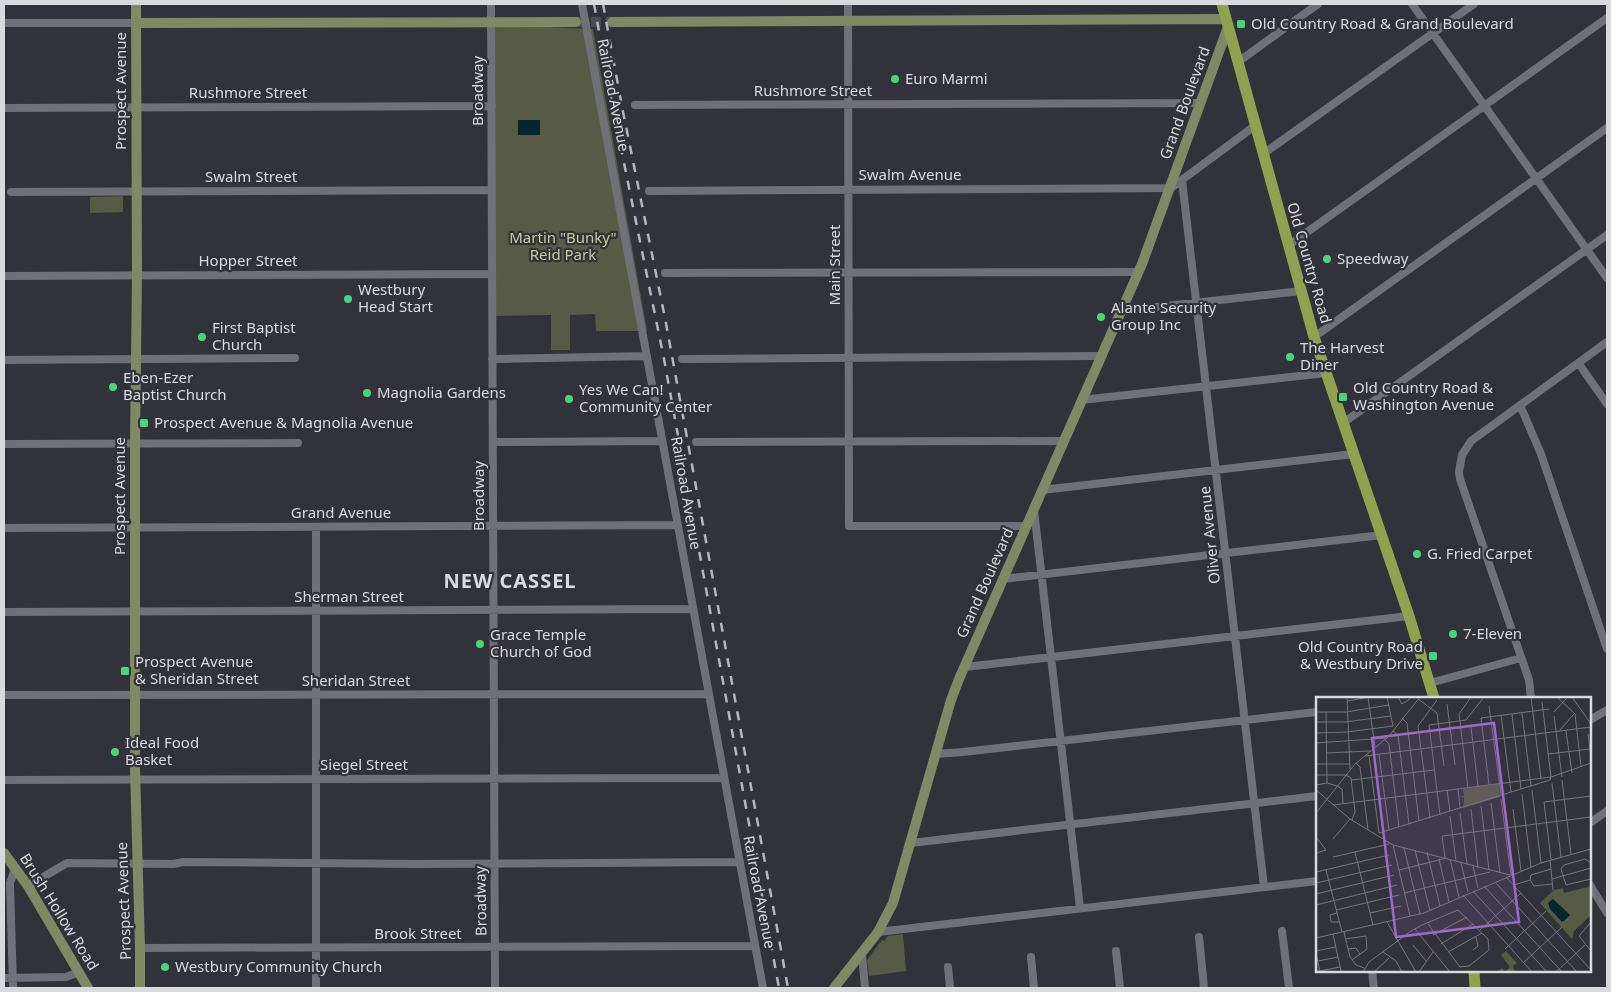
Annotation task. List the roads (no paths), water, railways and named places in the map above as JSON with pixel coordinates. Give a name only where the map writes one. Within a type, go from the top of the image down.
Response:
[{"type":"main road","name":"Old Country Road","points":[[1222,4],[1314,336],[1409,616],[1433,697]]},
{"type":"main road","points":[[1474,972],[1475,988]]},
{"type":"street","name":"Prospect Avenue","points":[[136,4],[135,780],[140,988]]},
{"type":"street","name":"Broadway","points":[[491,4],[495,988]]},
{"type":"street","name":"Main Street","points":[[848,4],[849,526],[1026,526]]},
{"type":"street","points":[[1412,4],[1607,278]]},
{"type":"street","points":[[1263,154],[1474,4]]},
{"type":"street","name":"Railroad Avenue","points":[[582,5],[763,988]]},
{"type":"street","points":[[1238,62],[1315,5]]},
{"type":"street","points":[[1288,246],[1607,18]]},
{"type":"street","points":[[4,23],[576,22]]},
{"type":"street","points":[[612,22],[1227,23]]},
{"type":"street","name":"Grand Boulevard","points":[[834,988],[878,932],[893,903],[952,700],[1033,508],[1138,272],[1201,103],[1227,23]]},
{"type":"street","name":"Rushmore Street","points":[[635,105],[1201,103]]},
{"type":"street","name":"Rushmore Street","points":[[4,108],[492,106]]},
{"type":"street","name":"Grand Boulevard","points":[[1170,188],[1256,125]]},
{"type":"street","points":[[1314,336],[1607,128]]},
{"type":"street","name":"Oliver Avenue","points":[[1182,180],[1264,887]]},
{"type":"street","name":"Swalm Avenue","points":[[650,191],[1170,188]]},
{"type":"street","name":"Swalm Street","points":[[11,192],[492,190]]},
{"type":"street","points":[[1343,423],[1607,235]]},
{"type":"street","points":[[665,273],[1138,272]]},
{"type":"street","name":"Hopper Street","points":[[4,276],[492,274]]},
{"type":"street","points":[[1121,311],[1301,291]]},
{"type":"street","points":[[1532,697],[1529,680],[1460,479],[1459,472],[1462,455],[1471,441],[1607,342]]},
{"type":"street","points":[[492,358],[647,356]]},
{"type":"street","points":[[682,358],[1101,356]]},
{"type":"street","points":[[4,360],[295,358]]},
{"type":"street","points":[[1579,364],[1607,404]]},
{"type":"street","points":[[1082,400],[1326,373]]},
{"type":"street","points":[[1520,405],[1541,454],[1607,649]]},
{"type":"street","points":[[493,442],[662,441]]},
{"type":"street","points":[[696,442],[1063,441]]},
{"type":"street","points":[[4,444],[298,442]]},
{"type":"street","points":[[1042,490],[1354,454]]},
{"type":"street","points":[[1033,508],[1080,908]]},
{"type":"street","name":"Grand Avenue","points":[[4,528],[678,525]]},
{"type":"street","points":[[316,527],[316,988]]},
{"type":"street","points":[[1003,578],[1382,535]]},
{"type":"street","name":"Sherman Street","points":[[4,612],[693,610]]},
{"type":"street","points":[[965,667],[1409,616]]},
{"type":"street","points":[[1430,683],[1521,658]]},
{"type":"street","name":"Sheridan Street","points":[[4,695],[709,694]]},
{"type":"street","points":[[1591,719],[1607,710]]},
{"type":"street","points":[[936,754],[1316,712]]},
{"type":"street","name":"Siegel Street","points":[[4,780],[724,778]]},
{"type":"street","points":[[911,843],[1316,796]]},
{"type":"street","points":[[1591,822],[1607,811]]},
{"type":"street","name":"Brush Hollow Road","points":[[4,853],[28,886],[88,988]]},
{"type":"street","points":[[28,886],[67,863],[740,862]]},
{"type":"street","points":[[13,988],[10,883],[15,869]]},
{"type":"street","points":[[878,932],[1316,881]]},
{"type":"street","points":[[1591,887],[1607,913]]},
{"type":"street","points":[[1282,931],[1288,988]]},
{"type":"street","points":[[1198,937],[1204,988]]},
{"type":"street","name":"Brook Street","points":[[140,948],[755,946]]},
{"type":"street","points":[[1116,951],[1120,988]]},
{"type":"street","points":[[862,954],[866,988]]},
{"type":"street","points":[[1031,957],[1034,988]]},
{"type":"street","points":[[948,967],[950,988]]},
{"type":"street","points":[[4,978],[66,977],[79,972]]},
{"type":"street","points":[[1372,972],[1374,988]]},
{"type":"water","points":[[518,120],[540,120],[540,135],[518,135]]},
{"type":"tunnel","points":[[576,22],[612,22]]},
{"type":"railway","points":[[594,4],[614,114],[664,359],[779,988]]},
{"type":"railway","points":[[603,4],[665,318],[788,988]]},
{"type":"place","name":"Old Country Road & Grand Boulevard","points":[[1241,24]]},
{"type":"place","name":"Euro Marmi","points":[[895,79]]},
{"type":"place","name":"Speedway","points":[[1327,259]]},
{"type":"place","name":"Westbury Head Start","points":[[348,299]]},
{"type":"place","name":"Alante Security Group Inc","points":[[1101,317]]},
{"type":"place","name":"First Baptist Church","points":[[202,337]]},
{"type":"place","name":"The Harvest Diner","points":[[1290,357]]},
{"type":"place","name":"Eben-Ezer Baptist Church","points":[[113,387]]},
{"type":"place","name":"Magnolia Gardens","points":[[367,393]]},
{"type":"place","name":"Old Country Road & Washington Avenue","points":[[1343,397]]},
{"type":"place","name":"Yes We Can! Community Center","points":[[569,399]]},
{"type":"place","name":"Prospect Avenue & Magnolia Avenue","points":[[144,423]]},
{"type":"place","name":"G. Fried Carpet","points":[[1417,554]]},
{"type":"place","name":"7-Eleven","points":[[1453,634]]},
{"type":"place","name":"Grace Temple Church of God","points":[[480,644]]},
{"type":"place","name":"Old Country Road & Westbury Drive","points":[[1433,656]]},
{"type":"place","name":"Prospect Avenue & Sheridan Street","points":[[125,671]]},
{"type":"place","name":"Ideal Food Basket","points":[[115,752]]},
{"type":"place","name":"Westbury Community Church","points":[[165,967]]},
{"type":"district","name":"NEW CASSEL","points":[[510,581]]},
{"type":"park label","name":"Martin \"Bunky\" Reid Park","points":[[563,246]]}]
